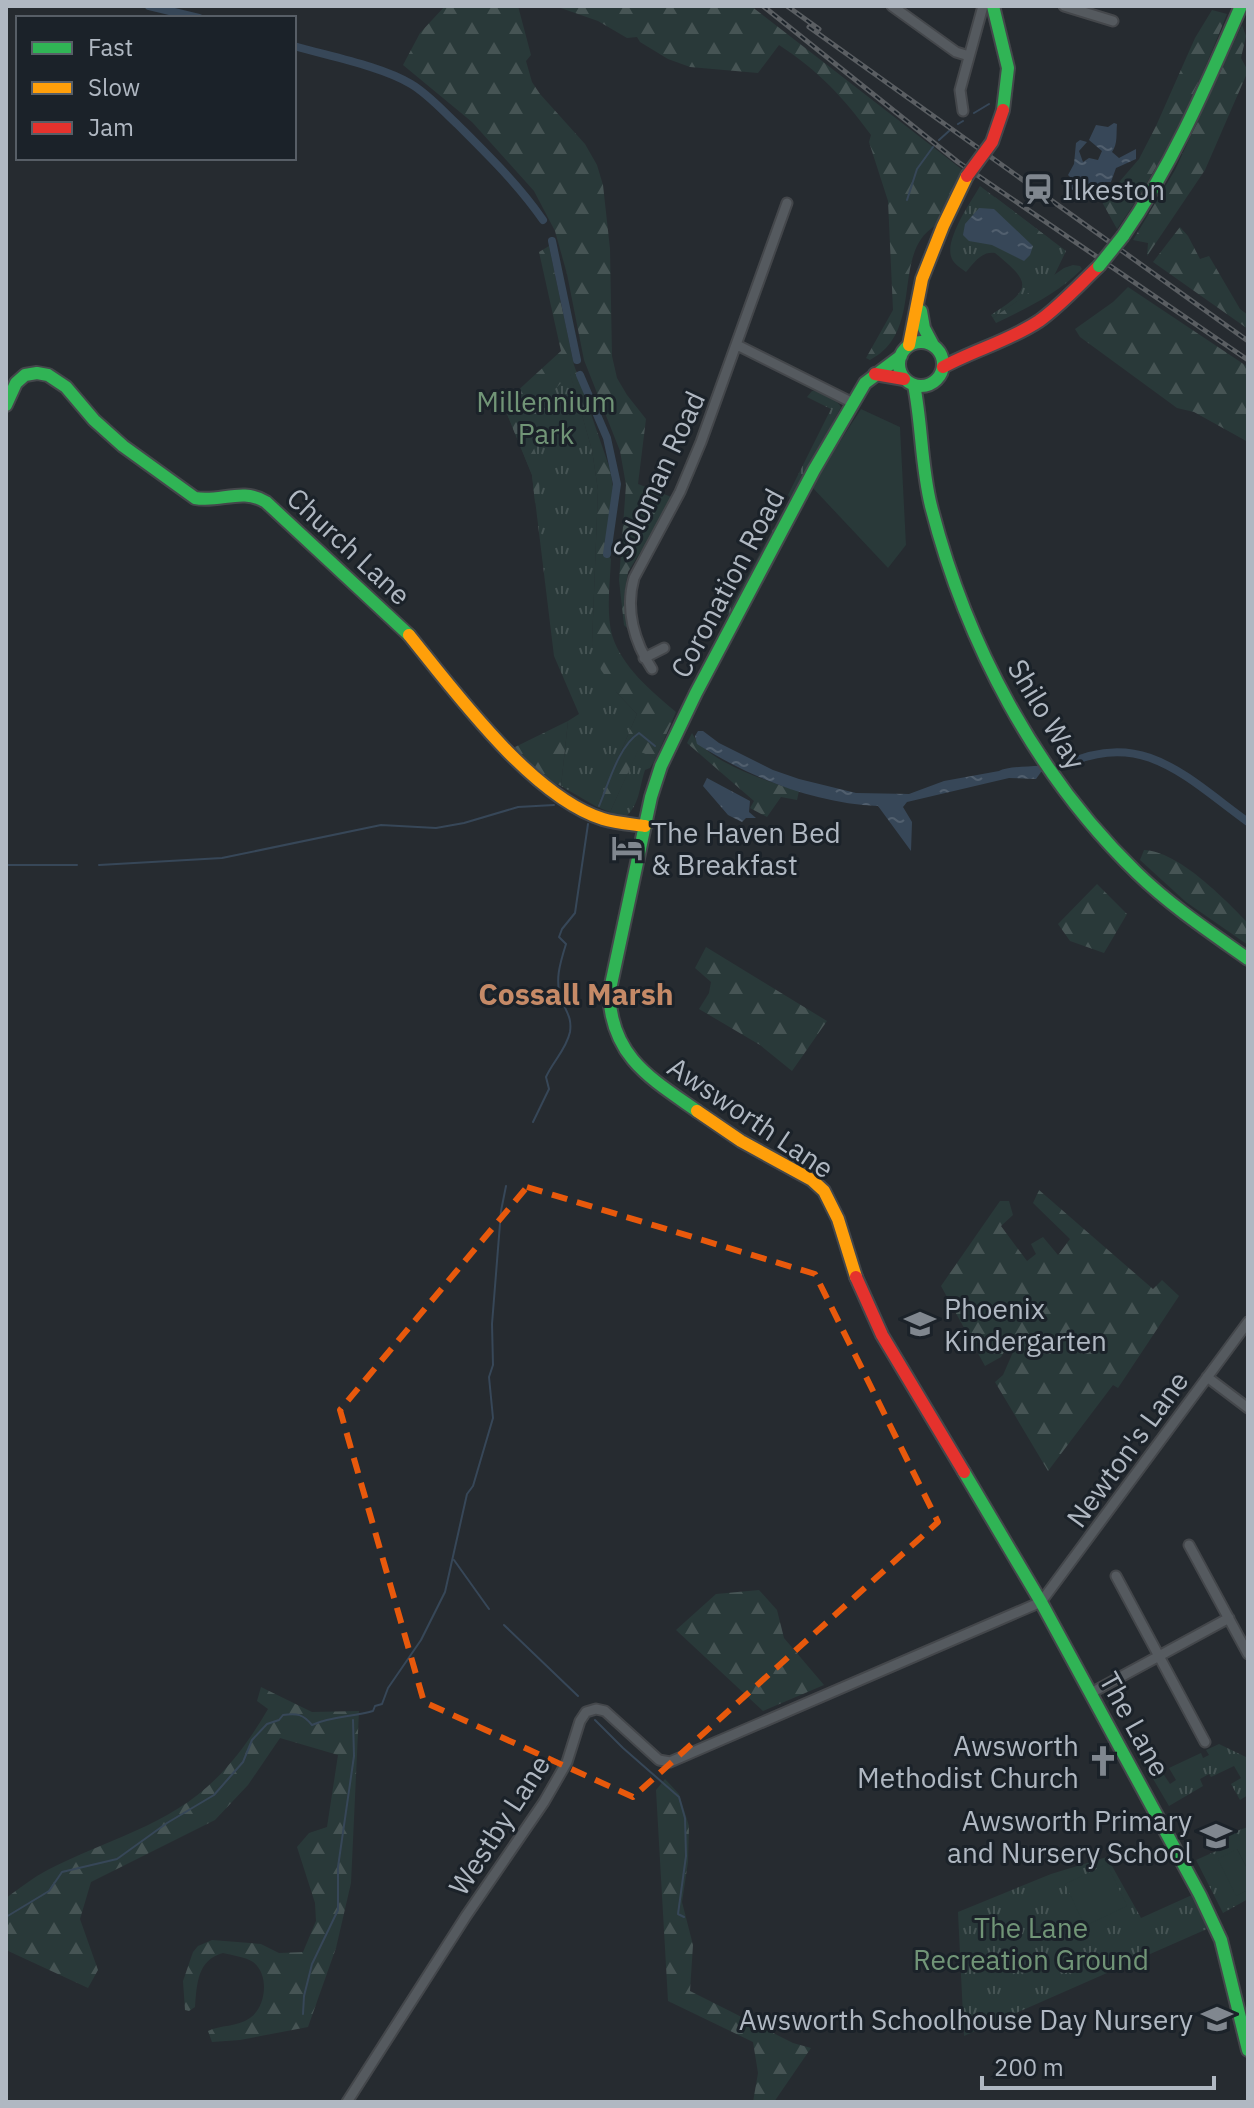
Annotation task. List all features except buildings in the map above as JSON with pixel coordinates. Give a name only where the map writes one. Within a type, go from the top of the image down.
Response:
[{"type":"street","points":[[892,6],[956,52],[969,56]]},
{"type":"street","points":[[1064,6],[1113,21]]},
{"type":"street","points":[[963,111],[960,90],[969,56],[990,7]]},
{"type":"street","points":[[909,382],[899,365],[915,330],[918,296],[940,234],[967,176],[992,142],[1003,110],[1009,75],[990,7]]},
{"type":"street","points":[[875,374],[922,386],[935,382],[943,367],[972,351],[1005,340],[1040,320],[1099,266],[1152,194],[1182,139],[1238,11]]},
{"type":"street","name":"Soloman Road","points":[[652,669],[635,638],[630,591],[680,492],[725,382],[787,203]]},
{"type":"street","points":[[918,296],[924,328],[936,347],[943,367]]},
{"type":"street","points":[[905,350],[919,341],[936,347],[972,351]]},
{"type":"street","points":[[737,345],[853,403]]},
{"type":"street","name":"Coronation Road","points":[[645,826],[661,766],[696,693],[814,470],[865,383],[905,350]]},
{"type":"street","name":"Church Lane","points":[[6,405],[19,379],[31,373],[43,374],[65,386],[105,430],[195,498],[208,501],[247,494],[263,500],[395,620],[473,714],[527,771],[568,802],[602,819],[645,826]]},
{"type":"street","name":"Shilo Way","points":[[909,382],[921,423],[924,475],[949,567],[984,653],[1020,723],[1068,795],[1106,841],[1150,884],[1248,959]]},
{"type":"street","name":"Shilo Way","points":[[921,423],[935,382]]},
{"type":"street","points":[[644,658],[664,648]]},
{"type":"street","name":"Awsworth Lane","points":[[645,826],[609,994],[611,1019],[622,1045],[634,1064],[667,1091],[741,1141],[812,1180],[824,1191],[838,1219],[860,1290],[877,1326],[1041,1602]]},
{"type":"street","name":"Newton's Lane","points":[[1041,1602],[1248,1322]]},
{"type":"street","points":[[1207,1377],[1248,1408]]},
{"type":"street","points":[[1189,1545],[1248,1654]]},
{"type":"street","points":[[1116,1576],[1159,1656],[1194,1731],[1205,1742]]},
{"type":"street","name":"The Lane","points":[[1041,1602],[1181,1857],[1217,1930],[1248,2050]]},
{"type":"street","name":"Westby Lane","points":[[347,2102],[458,1927],[544,1802],[567,1762],[580,1721],[586,1712],[596,1709],[605,1711],[659,1760],[670,1762],[1041,1602]]},
{"type":"street","points":[[1091,1693],[1229,1618]]},
{"type":"highlighted area","points":[[527,1187],[815,1274],[938,1522],[633,1797],[424,1702],[340,1410]]},
{"type":"green space","points":[[445,6],[518,6],[531,55],[526,61],[532,82],[585,144],[597,165],[603,185],[610,249],[612,356],[617,378],[646,419],[638,484],[674,498],[628,572],[624,597],[628,629],[624,625],[619,580],[626,485],[620,451],[584,360],[555,231],[534,191],[472,122],[403,65],[420,33]]},
{"type":"green space","points":[[555,6],[751,6],[964,171],[935,226],[922,238],[914,254],[903,312],[897,331],[887,347],[870,360],[866,358],[893,310],[888,201],[869,142],[871,135],[830,86],[779,45],[758,73],[690,67],[668,59],[637,37],[627,38],[598,21]]},
{"type":"green space","points":[[1212,10],[1227,14],[1204,70],[1165,152],[1117,229],[1102,202],[1139,159],[1195,38]]},
{"type":"green space","points":[[1242,25],[1246,36],[1241,58],[1248,71],[1205,170],[1147,256],[1148,243],[1133,240],[1175,170]]},
{"type":"green space","points":[[980,186],[1066,251],[1054,276],[993,318],[991,315],[1020,292],[1021,279],[995,253],[982,256],[966,272],[953,261],[950,251],[959,222]]},
{"type":"green space","points":[[995,197],[1050,239],[1036,244],[1024,238],[994,209]]},
{"type":"green space","points":[[1180,227],[1200,259],[1209,256],[1240,309],[1248,315],[1248,329],[1153,262]]},
{"type":"green space","points":[[549,246],[574,365],[610,469],[613,487],[605,550],[611,559],[609,607],[612,635],[630,668],[676,712],[656,758],[638,751],[610,812],[597,807],[637,714],[601,670],[592,644],[598,490],[592,450],[570,374],[554,390],[530,435],[538,461],[540,500],[535,503],[532,475],[503,404],[561,351],[539,252]]},
{"type":"green space","points":[[1073,265],[1082,269],[1062,286],[996,323],[993,318],[1064,268]]},
{"type":"green space","points":[[1128,287],[1248,367],[1248,442],[1194,412],[1177,408],[1080,337],[1075,329],[1113,302]]},
{"type":"green space","name":"Millennium Park","points":[[570,373],[592,450],[598,490],[592,644],[617,693],[637,714],[597,807],[561,786],[568,721],[579,714],[554,656],[532,475],[503,404]]},
{"type":"green space","points":[[812,391],[828,396],[841,407],[730,616],[727,614],[790,498],[788,495],[831,409],[807,397]]},
{"type":"green space","points":[[861,409],[900,427],[906,545],[888,568],[811,486]]},
{"type":"green space","points":[[568,721],[561,786],[535,770],[515,747]]},
{"type":"green space","points":[[692,733],[710,753],[724,762],[799,791],[797,800],[781,797],[767,817],[750,808],[754,801],[687,743]]},
{"type":"green space","points":[[638,750],[656,758],[645,770],[636,802],[624,818],[610,812]]},
{"type":"green space","points":[[1144,850],[1171,858],[1214,890],[1248,923],[1248,945],[1186,902],[1140,860]]},
{"type":"green space","points":[[1097,884],[1127,914],[1104,953],[1070,941],[1058,924]]},
{"type":"green space","points":[[706,947],[827,1021],[792,1071],[760,1045],[699,1009],[709,993],[711,982],[695,968]]},
{"type":"green space","points":[[1039,1190],[1153,1289],[1162,1280],[1179,1296],[1118,1388],[1113,1385],[1048,1471],[995,1382],[1003,1375],[1017,1343],[1011,1340],[1001,1357],[985,1366],[941,1286],[1000,1201],[1009,1201],[1013,1215],[1001,1226],[1027,1261],[1036,1254],[1031,1244],[1043,1237],[1058,1255],[1070,1239],[1033,1203]]},
{"type":"green space","points":[[759,1590],[777,1610],[784,1638],[824,1685],[763,1711],[676,1630],[716,1594]]},
{"type":"green space","points":[[261,1687],[312,1712],[359,1711],[351,1883],[336,1948],[308,2027],[212,2042],[208,2031],[250,2018],[260,2006],[264,1991],[262,1975],[253,1962],[223,1953],[214,1956],[203,1967],[195,2007],[185,2010],[183,1981],[198,1946],[212,1940],[261,1944],[279,1953],[303,1952],[316,1921],[315,1903],[297,1847],[309,1833],[327,1827],[338,1755],[280,1738],[248,1785],[215,1820],[91,1882],[80,1919],[98,1970],[88,1988],[6,1950],[6,1898],[58,1865],[168,1815],[207,1787],[240,1751],[268,1709],[257,1701]]},
{"type":"green space","points":[[1219,1744],[1248,1758],[1248,1795],[1240,1800],[1231,1784],[1241,1778],[1234,1766],[1200,1779],[1203,1786],[1169,1806],[1152,1777],[1162,1772],[1170,1784],[1176,1780],[1169,1768],[1201,1753],[1203,1758],[1209,1755],[1206,1750]]},
{"type":"green space","points":[[665,1779],[679,1794],[689,1826],[682,1902],[693,1945],[690,1991],[793,2043],[811,2048],[774,2102],[753,2102],[758,2073],[753,2042],[668,2001],[656,1790]]},
{"type":"green space","points":[[1248,1827],[1248,1870],[1237,1849],[1236,1895],[1248,1890],[1248,1899],[1223,1913],[1196,1860],[1223,1848],[1219,1840],[1222,1836]]},
{"type":"green space","points":[[1237,1849],[1248,1870],[1248,1890],[1236,1896],[1218,1859]]},
{"type":"green space","name":"The Lane Recreation Ground","points":[[1107,1857],[1141,1918],[1192,1895],[1207,1929],[964,2036],[958,1912],[1051,1874]]},
{"type":"green space","points":[[1107,1864],[1127,1906],[1085,1926],[1065,1884]]},
{"type":"water","points":[[1117,124],[1112,152],[1119,158],[1136,149],[1136,159],[1116,168],[1111,182],[1105,182],[1106,188],[1100,193],[1072,190],[1068,180],[1072,179],[1068,175],[1074,164],[1076,143],[1080,140],[1087,142],[1079,151],[1083,162],[1089,158],[1098,160],[1102,151],[1089,140],[1096,125],[1108,127]]},
{"type":"water","points":[[979,208],[994,209],[1033,246],[1024,261],[992,245],[969,241],[963,235],[965,224]]},
{"type":"water","points":[[698,731],[773,770],[856,793],[909,794],[944,781],[1011,768],[1062,764],[1065,768],[1041,772],[1036,779],[1009,778],[907,802],[903,807],[912,822],[911,851],[878,806],[830,800],[761,778],[697,744],[695,736]]},
{"type":"water","points":[[707,778],[750,801],[749,812],[756,818],[746,818],[742,822],[728,815],[703,786]]},
{"type":"waterway","points":[[149,6],[191,16]]},
{"type":"waterway","points":[[296,47],[370,67],[417,88],[491,159],[543,220]]},
{"type":"waterway","points":[[974,113],[989,104]]},
{"type":"waterway","points":[[958,124],[963,121]]},
{"type":"waterway","points":[[939,140],[949,131]]},
{"type":"waterway","points":[[907,200],[917,169],[933,147]]},
{"type":"waterway","points":[[552,241],[577,360]]},
{"type":"waterway","points":[[580,375],[607,438],[617,484],[607,554]]},
{"type":"waterway","points":[[599,806],[615,766],[632,739],[639,733],[655,746]]},
{"type":"waterway","points":[[1063,766],[1091,755],[1117,752],[1140,755],[1183,775],[1248,822]]},
{"type":"waterway","points":[[99,865],[222,858],[381,825],[436,828],[518,807],[554,805]]},
{"type":"waterway","points":[[533,1122],[549,1089],[546,1077],[570,1032],[570,1019],[558,987],[566,944],[559,937],[575,913],[588,824]]},
{"type":"waterway","points":[[6,865],[77,865]]},
{"type":"waterway","points":[[6,1917],[49,1891],[62,1872],[117,1859],[167,1823],[214,1795],[243,1762],[252,1740],[267,1724],[283,1715],[292,1714],[303,1716],[312,1725],[373,1711],[375,1706],[382,1704],[388,1688],[421,1640],[445,1592],[467,1494],[473,1486],[493,1418],[489,1377],[493,1365],[492,1324],[501,1211],[506,1186]]},
{"type":"waterway","points":[[454,1560],[489,1609]]},
{"type":"waterway","points":[[504,1625],[578,1696]]},
{"type":"waterway","points":[[303,2014],[312,1964],[338,1910],[338,1867],[354,1756],[353,1720]]},
{"type":"waterway","points":[[595,1720],[679,1797],[685,1818],[686,1856],[678,1914],[684,1917]]},
{"type":"railway","points":[[763,6],[958,162],[1248,360]]},
{"type":"railway","points":[[787,6],[819,29]]},
{"type":"railway","points":[[809,27],[1248,341]]},
{"type":"traffic: fast","points":[[993,6],[1008,68],[1003,110]]},
{"type":"traffic: fast","points":[[1123,236],[1173,153],[1241,6]]},
{"type":"traffic: fast","points":[[1099,266],[1123,236]]},
{"type":"traffic: fast","points":[[921,311],[924,328],[933,345]]},
{"type":"traffic: fast","points":[[921,342],[937,348],[943,364],[937,380],[921,386],[905,380],[899,364],[905,348],[921,342]]},
{"type":"traffic: fast","points":[[697,1111],[636,1064],[617,1034],[612,1016],[609,994],[651,797],[661,766],[696,693],[814,470],[865,383],[901,356]]},
{"type":"traffic: fast","points":[[6,405],[16,383],[25,375],[48,375],[66,387],[94,420],[123,446],[195,498],[240,495],[266,502],[409,635]]},
{"type":"traffic: fast","points":[[914,385],[928,491],[946,557],[964,607],[1009,704],[1036,749],[1100,834],[1163,897],[1248,959]]},
{"type":"traffic: fast","points":[[964,1472],[1041,1602],[1200,1895],[1221,1940],[1248,2050]]},
{"type":"traffic: slow","points":[[909,345],[922,279],[967,176]]},
{"type":"traffic: slow","points":[[409,635],[497,740],[549,789],[576,807],[603,819],[645,826]]},
{"type":"traffic: slow","points":[[697,1111],[741,1141],[812,1180],[824,1191],[838,1219],[856,1277]]},
{"type":"traffic: jam","points":[[967,176],[992,142],[1003,110]]},
{"type":"traffic: jam","points":[[943,367],[1039,321],[1099,266]]},
{"type":"traffic: jam","points":[[875,374],[904,379]]},
{"type":"traffic: jam","points":[[856,1277],[882,1335],[964,1472]]},
{"type":"place","name":"Ilkeston","points":[[1038,189]]},
{"type":"place","name":"The Haven Bed & Breakfast","points":[[627,848]]},
{"type":"place","name":"Phoenix Kindergarten","points":[[920,1324]]},
{"type":"place","name":"Awsworth Methodist Church","points":[[1103,1761]]},
{"type":"place","name":"Awsworth Primary and Nursery School","points":[[1216,1836]]},
{"type":"place","name":"Awsworth Schoolhouse Day Nursery","points":[[1217,2019]]},
{"type":"district","name":"Cossall Marsh","points":[[576,993]]}]
